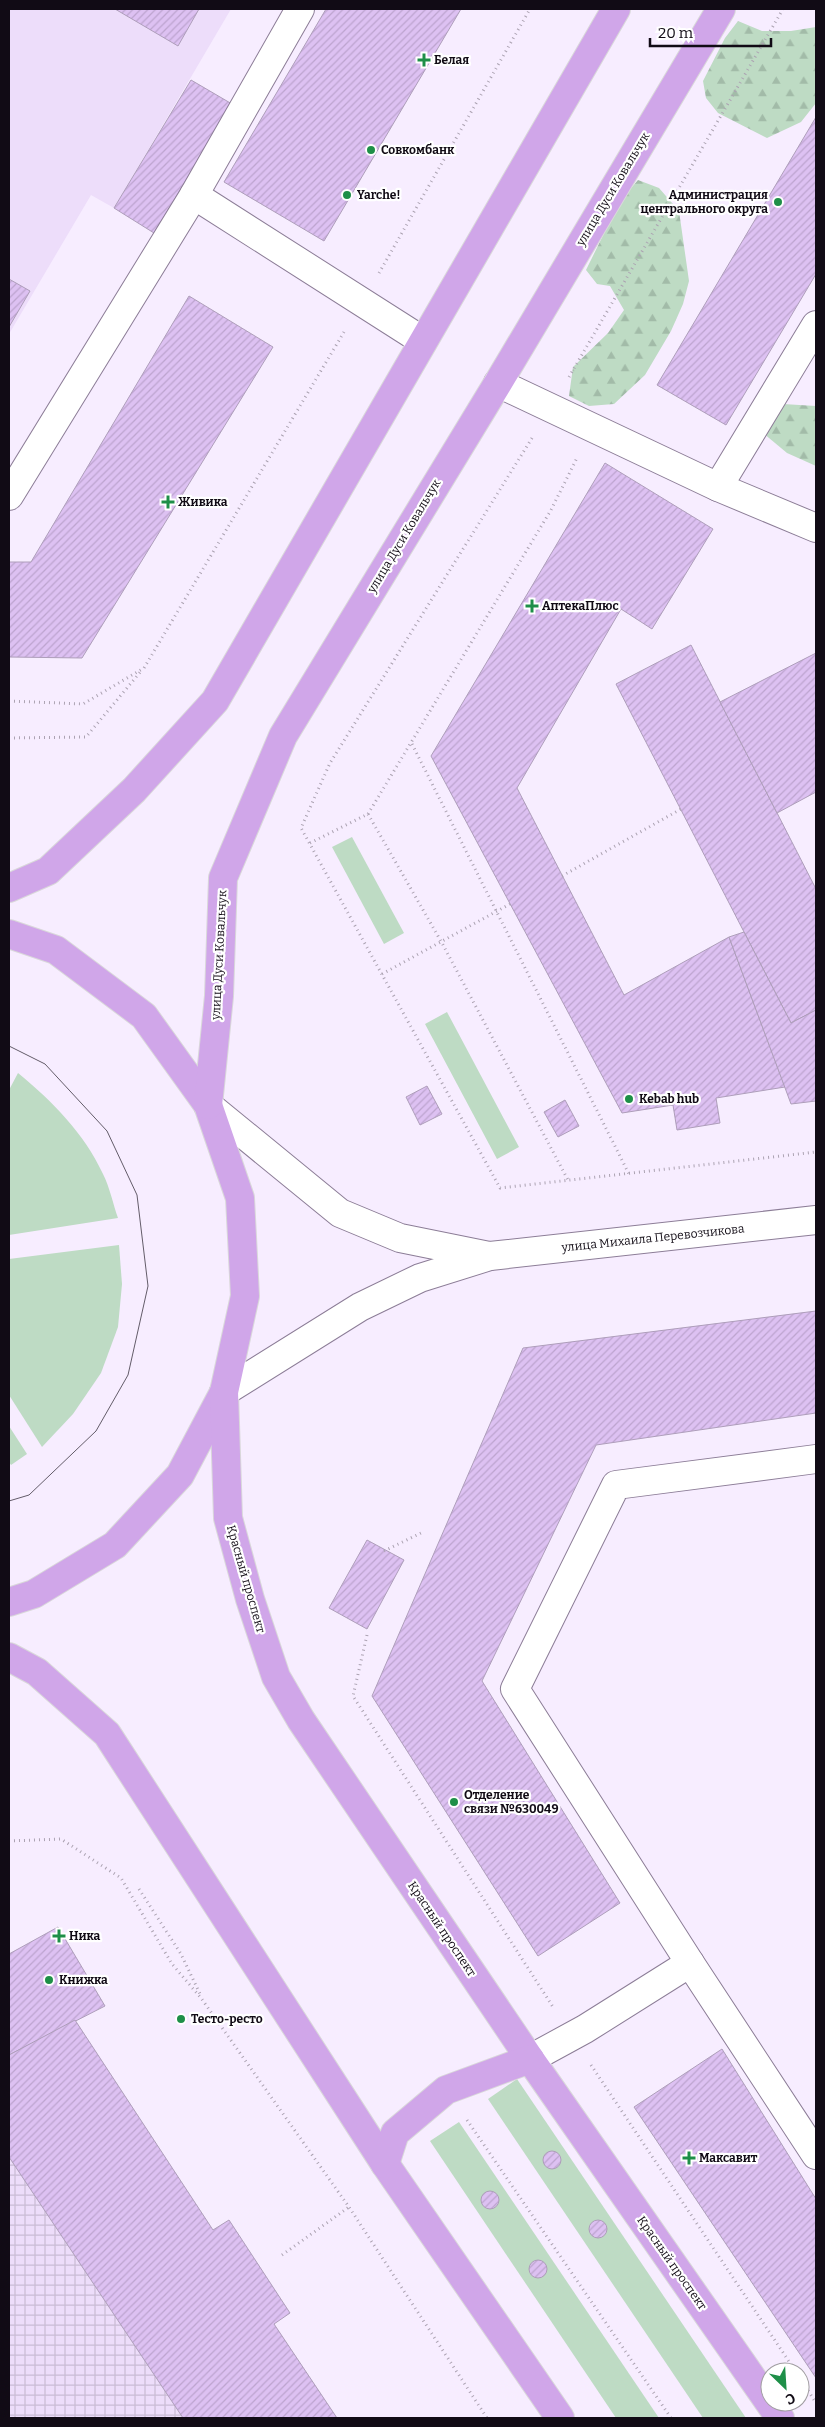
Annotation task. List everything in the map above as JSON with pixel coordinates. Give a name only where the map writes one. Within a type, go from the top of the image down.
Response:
[{"type":"main road","points":[[9,888],[48,871],[134,790],[215,701],[616,9]]},
{"type":"main road","name":"улица Дуси Ковальчук","points":[[208,1105],[219,996],[223,878],[282,736],[498,383],[721,9]]},
{"type":"main road","points":[[9,934],[56,950],[144,1016],[208,1105],[240,1198],[246,1296],[224,1392],[180,1475],[115,1544],[34,1594],[9,1602]]},
{"type":"main road","name":"Красный проспект","points":[[224,1392],[228,1518],[250,1599],[276,1677],[301,1720],[530,2058],[780,2418]]},
{"type":"main road","points":[[9,1657],[37,1672],[107,1734],[385,2164],[560,2418]]},
{"type":"main road","points":[[385,2164],[395,2133],[446,2090],[530,2058]]},
{"type":"street","points":[[9,496],[194,195],[300,9]]},
{"type":"street","points":[[194,195],[423,341]]},
{"type":"street","points":[[718,487],[816,325]]},
{"type":"street","points":[[498,383],[718,487],[816,528]]},
{"type":"street","points":[[208,1105],[340,1213],[400,1238],[490,1256]]},
{"type":"street","name":"улица Михаила Перевозчикова","points":[[490,1256],[816,1220]]},
{"type":"street","points":[[224,1392],[360,1307],[420,1278],[490,1256]]},
{"type":"street","points":[[816,1459],[616,1485],[515,1689],[690,1963],[816,2155]]},
{"type":"street","points":[[530,2058],[585,2030],[690,1963]]},
{"type":"path","points":[[9,738],[86,737],[144,668],[361,303],[530,9]]},
{"type":"path","points":[[310,843],[368,814],[412,744],[551,510],[573,465]]},
{"type":"path","points":[[9,701],[83,704],[144,668]]},
{"type":"path","points":[[412,744],[498,911],[629,1174]]},
{"type":"path","points":[[330,763],[301,828],[500,1188],[816,1152]]},
{"type":"path","points":[[562,876],[680,809]]},
{"type":"path","points":[[368,814],[442,943],[568,1180]]},
{"type":"path","points":[[382,974],[442,943],[510,904]]},
{"type":"path","points":[[384,1551],[423,1532]]},
{"type":"path","points":[[9,1841],[61,1840],[121,1878],[172,1964],[201,1998],[349,2207],[487,2418]]},
{"type":"path","points":[[138,1889],[181,1954],[201,1998]]},
{"type":"path","points":[[446,2090],[671,2418]]},
{"type":"path","points":[[282,2255],[349,2207]]},
{"type":"shaded area","points":[[9,9],[231,9],[114,208],[91,195],[9,334]]},
{"type":"shaded area","points":[[9,2051],[258,2418],[9,2418]]},
{"type":"green space","points":[[738,21],[762,31],[791,31],[816,27],[816,103],[801,122],[767,138],[718,113],[706,98],[703,81],[725,38]]},
{"type":"green space","points":[[638,180],[659,188],[679,211],[689,281],[683,304],[671,331],[645,375],[614,404],[589,406],[569,396],[573,367],[608,333],[624,310],[610,286],[597,284],[586,270],[620,201]]},
{"type":"green space","points":[[783,404],[816,406],[816,466],[787,453],[763,433]]},
{"type":"green space","points":[[352,837],[404,933],[384,944],[332,847]]},
{"type":"green space","points":[[447,1012],[519,1147],[497,1159],[425,1024]]},
{"type":"green space","points":[[18,1073],[55,1106],[77,1131],[105,1179],[118,1218],[9,1235],[9,1090]]},
{"type":"green space","points":[[119,1245],[122,1284],[118,1327],[101,1373],[73,1414],[42,1447],[9,1395],[9,1259]]},
{"type":"green space","points":[[9,1426],[27,1454],[11,1465],[9,1462]]},
{"type":"green space","points":[[517,2079],[746,2418],[703,2418],[488,2099]]},
{"type":"green space","points":[[459,2122],[659,2418],[616,2418],[430,2141]]},
{"type":"building","points":[[115,9],[199,9],[178,46]]},
{"type":"building","points":[[326,9],[461,9],[324,241],[224,182]]},
{"type":"building","points":[[191,80],[232,104],[154,233],[114,208]]},
{"type":"building","points":[[816,117],[816,274],[726,425],[657,385]]},
{"type":"building","points":[[9,279],[30,291],[9,327]]},
{"type":"building","points":[[189,296],[273,347],[82,658],[9,657],[9,562],[31,562]]},
{"type":"building","points":[[605,463],[713,529],[652,629],[621,609],[517,788],[624,995],[729,937],[785,1087],[716,1098],[720,1123],[677,1130],[673,1105],[622,1113],[431,756]]},
{"type":"building","points":[[691,645],[816,889],[816,1010],[791,1023],[616,684]]},
{"type":"building","points":[[816,653],[816,792],[777,813],[720,702]]},
{"type":"building","points":[[744,932],[791,1023],[816,1010],[816,1101],[791,1104],[729,937]]},
{"type":"building","points":[[427,1086],[442,1114],[420,1125],[406,1097]]},
{"type":"building","points":[[565,1100],[579,1126],[558,1137],[544,1112]]},
{"type":"building","points":[[816,1311],[816,1413],[596,1445],[482,1681],[620,1903],[538,1956],[372,1696],[523,1348]]},
{"type":"building","points":[[367,1540],[404,1560],[367,1629],[329,1608]]},
{"type":"building","name":"Книжка","points":[[58,1927],[105,2006],[9,2055],[9,1954]]},
{"type":"building","points":[[75,2020],[213,2230],[229,2220],[290,2313],[274,2324],[337,2418],[183,2418],[9,2157],[9,2055]]},
{"type":"building","points":[[722,2049],[816,2199],[816,2378],[810,2369],[810,2362],[805,2362],[634,2107]]},
{"type":"building","points":[[552,2151],[560,2156],[561,2160],[556,2168],[552,2169],[544,2164],[543,2160],[548,2152]]},
{"type":"building","points":[[490,2191],[498,2196],[499,2200],[494,2208],[490,2209],[482,2204],[481,2200],[486,2192]]},
{"type":"building","points":[[598,2220],[606,2225],[607,2229],[602,2237],[598,2238],[590,2233],[589,2229],[594,2221]]},
{"type":"building","points":[[538,2260],[546,2265],[547,2269],[542,2277],[538,2278],[530,2273],[529,2269],[534,2261]]},
{"type":"tram line","points":[[9,1046],[45,1064],[107,1131],[137,1195],[148,1286],[128,1375],[96,1431],[29,1495],[9,1501]]},
{"type":"place","name":"Белая","points":[[424,60]]},
{"type":"place","name":"Совкомбанк","points":[[371,150]]},
{"type":"place","name":"Yarche!","points":[[347,195]]},
{"type":"place","name":"Администрация центрального округа","points":[[778,202]]},
{"type":"place","name":"Живика","points":[[168,502]]},
{"type":"place","name":"АптекаПлюс","points":[[532,606]]},
{"type":"place","name":"Kebab hub","points":[[629,1099]]},
{"type":"place","name":"Отделение связи №630049","points":[[454,1802]]},
{"type":"place","name":"Ника","points":[[59,1936]]},
{"type":"place","name":"Книжка","points":[[49,1980]]},
{"type":"place","name":"Тесто-ресто","points":[[181,2019]]},
{"type":"place","name":"Максавит","points":[[689,2158]]}]
